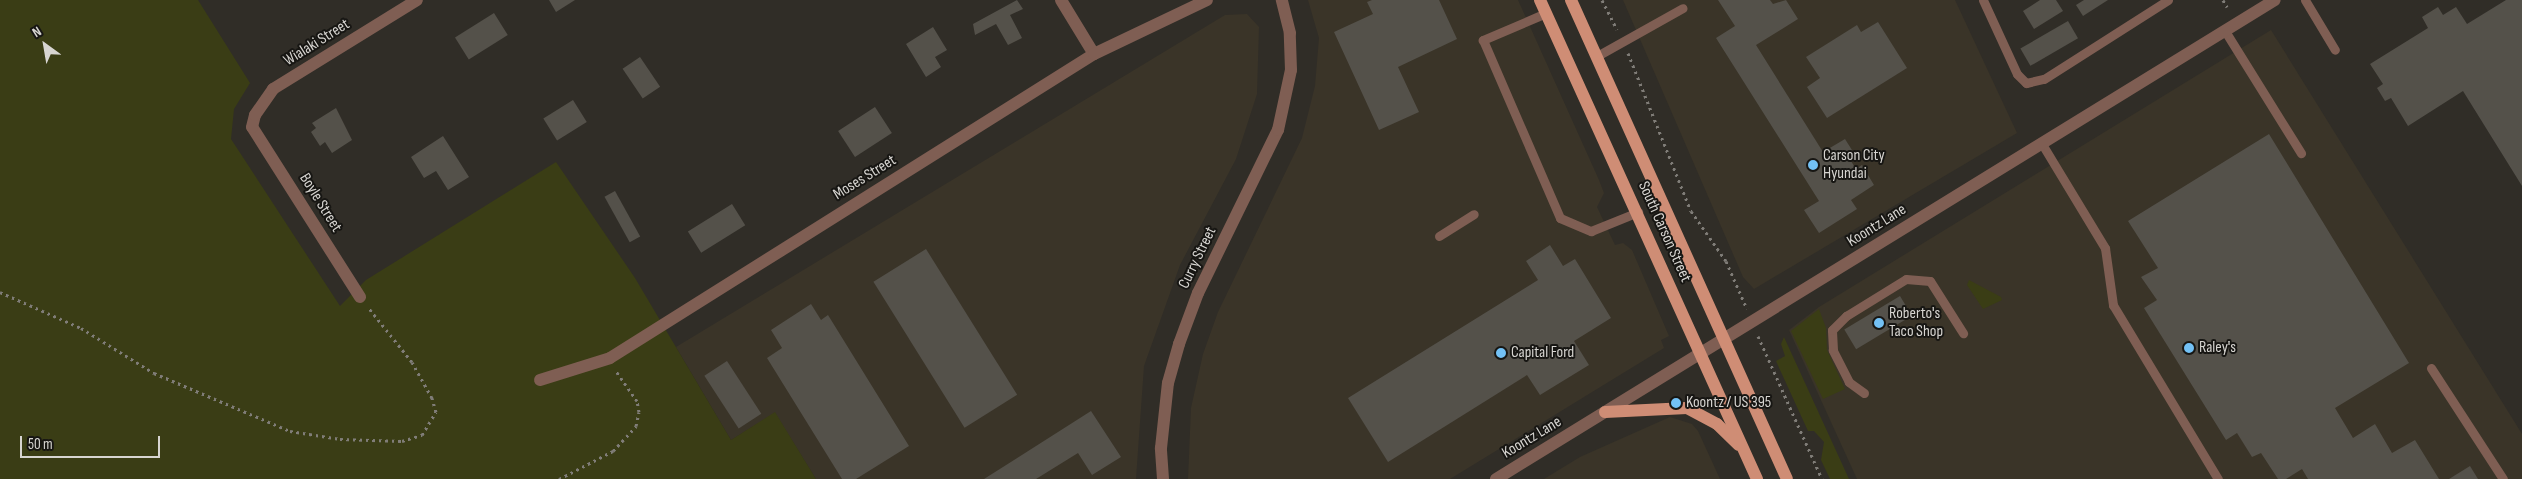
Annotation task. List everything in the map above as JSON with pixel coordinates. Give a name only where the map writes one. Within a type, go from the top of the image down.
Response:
[{"type":"main road","name":"South Carson Street","points":[[1540,0],[1638,212],[1757,479]]},
{"type":"main road","name":"South Carson Street","points":[[1571,0],[1787,479]]},
{"type":"main road","points":[[1604,412],[1687,408],[1717,424],[1745,451]]},
{"type":"street","name":"Wialaki Street","points":[[252,127],[260,103],[273,89],[417,0]]},
{"type":"street","points":[[1061,0],[1094,54]]},
{"type":"street","name":"Moses Street","points":[[540,380],[610,358],[1094,54],[1207,0]]},
{"type":"street","name":"Curry Street","points":[[1163,479],[1161,448],[1167,392],[1179,344],[1198,293],[1278,130],[1290,60],[1290,33],[1282,0]]},
{"type":"street","name":"Koontz Lane","points":[[1496,479],[2275,0]]},
{"type":"street","name":"Boyle Street","points":[[252,127],[360,297]]},
{"type":"lane","points":[[1983,0],[2017,74],[2026,83],[2044,79],[2155,4],[2168,0]]},
{"type":"lane","points":[[2305,0],[2335,50]]},
{"type":"lane","points":[[1597,56],[1683,8]]},
{"type":"lane","points":[[1546,13],[1483,40],[1560,218],[1592,231],[1638,212]]},
{"type":"lane","points":[[2225,31],[2301,153]]},
{"type":"lane","points":[[2042,144],[2105,248],[2113,305],[2218,479]]},
{"type":"lane","points":[[1439,236],[1474,214]]},
{"type":"lane","points":[[1864,393],[1849,382],[1833,350],[1832,330],[1846,316],[1897,284],[1912,278],[1930,282],[1963,333]]},
{"type":"lane","points":[[2431,368],[2503,479]]},
{"type":"path","points":[[1602,0],[1623,42],[1691,211],[1726,261],[1822,479]]},
{"type":"path","points":[[2223,0],[2227,7]]},
{"type":"path","points":[[0,292],[81,328],[154,373],[290,431],[340,439],[402,441],[422,435],[436,412],[432,398],[412,362],[360,297]]},
{"type":"path","points":[[559,479],[614,451],[636,426],[640,412],[637,401],[610,358]]},
{"type":"shaded area","name":"Capital Ford","points":[[1308,0],[1518,0],[1604,193],[1597,207],[1615,245],[1623,243],[1632,250],[1669,336],[1661,340],[1664,348],[1450,479],[1188,479],[1191,408],[1203,354],[1218,312],[1302,138],[1315,86],[1319,38]]},
{"type":"shaded area","points":[[1623,0],[1955,0],[2017,133],[1754,289],[1743,277]]},
{"type":"shaded area","points":[[1247,14],[1259,27],[1257,94],[1236,159],[1180,265],[1144,366],[1136,479],[816,479],[775,413],[731,440],[676,347],[1225,15]]},
{"type":"shaded area","points":[[2271,30],[2522,434],[2522,479],[1857,479],[1789,330],[1819,307]]},
{"type":"shaded area","points":[[1670,417],[1692,424],[1698,431],[1720,479],[1544,479],[1580,457]]},
{"type":"green space","points":[[0,0],[198,0],[250,83],[234,109],[231,139],[340,306],[366,280],[556,162],[635,278],[731,440],[775,412],[816,479],[0,479]]},
{"type":"green space","points":[[1969,280],[2001,297],[2002,300],[1983,309],[1967,285]]},
{"type":"green space","points":[[1819,309],[1826,328],[1827,350],[1845,389],[1823,399],[1791,331]]},
{"type":"green space","points":[[1784,337],[1849,479],[1830,479],[1821,460],[1824,442],[1814,431],[1808,431],[1776,361],[1785,356],[1781,344]]},
{"type":"building","points":[[549,0],[575,0],[556,12]]},
{"type":"building","points":[[1017,0],[1023,9],[1010,15],[1022,38],[1008,45],[996,24],[975,35],[973,24]]},
{"type":"building","points":[[1372,0],[1439,0],[1457,39],[1398,67],[1419,112],[1379,130],[1334,32],[1373,14],[1367,2]]},
{"type":"building","points":[[1718,0],[1770,0],[1773,4],[1786,0],[1798,19],[1756,45],[1823,152],[1845,139],[1857,158],[1851,161],[1856,169],[1862,165],[1874,185],[1851,200],[1857,209],[1819,233],[1804,210],[1819,201],[1716,38],[1735,26]]},
{"type":"building","points":[[2040,0],[2056,0],[2063,11],[2034,29],[2023,11]]},
{"type":"building","points":[[2084,0],[2108,0],[2083,16],[2076,5]]},
{"type":"building","points":[[2506,0],[2522,0],[2522,186],[2463,91],[2408,126],[2391,98],[2385,101],[2377,88],[2383,84],[2370,64],[2428,28],[2422,17],[2438,7],[2443,15],[2456,7],[2467,24]]},
{"type":"building","points":[[494,13],[508,35],[469,59],[455,37]]},
{"type":"building","points":[[2068,21],[2078,38],[2030,66],[2020,48]]},
{"type":"building","points":[[1878,22],[1907,68],[1827,118],[1807,87],[1820,78],[1806,57],[1857,25],[1861,32]]},
{"type":"building","points":[[933,27],[947,50],[935,57],[941,67],[926,77],[906,44]]},
{"type":"building","points":[[640,57],[660,87],[643,99],[623,69]]},
{"type":"building","points":[[573,100],[587,122],[557,141],[543,119]]},
{"type":"building","points":[[875,107],[892,133],[855,157],[838,131]]},
{"type":"building","points":[[336,108],[352,140],[332,153],[325,142],[320,146],[311,132],[316,128],[312,123]]},
{"type":"building","points":[[2269,134],[2409,363],[2335,408],[2353,438],[2375,424],[2392,453],[2415,440],[2439,479],[2308,479],[2302,469],[2286,479],[2278,479],[2261,453],[2252,457],[2237,433],[2226,440],[2144,308],[2157,300],[2141,277],[2158,268],[2128,221]]},
{"type":"building","points":[[443,136],[469,177],[448,190],[436,171],[424,178],[411,157]]},
{"type":"building","points":[[615,191],[640,236],[630,242],[605,197]]},
{"type":"building","points":[[732,204],[745,225],[701,253],[688,232]]},
{"type":"building","name":"Capital Ford","points":[[1550,245],[1563,266],[1575,259],[1611,318],[1574,341],[1589,365],[1540,395],[1527,375],[1388,462],[1348,398],[1538,280],[1526,261]]},
{"type":"building","points":[[926,249],[1017,395],[965,428],[873,282]]},
{"type":"building","name":"Roberto's Taco Shop","points":[[1900,296],[1912,316],[1856,349],[1844,329]]},
{"type":"building","points":[[811,304],[821,320],[828,315],[909,446],[856,479],[842,479],[767,358],[782,348],[771,330]]},
{"type":"building","points":[[727,361],[761,414],[739,429],[704,376]]},
{"type":"building","points":[[1091,411],[1121,457],[1092,475],[1078,453],[1036,479],[984,479]]},
{"type":"building","points":[[2470,466],[2478,479],[2449,479]]},
{"type":"place","name":"Carson City Hyundai","points":[[1813,165]]},
{"type":"place","name":"Roberto's Taco Shop","points":[[1879,323]]},
{"type":"place","name":"Raley's","points":[[2189,348]]},
{"type":"place","name":"Capital Ford","points":[[1501,353]]},
{"type":"place","name":"Koontz / US 395","points":[[1676,403]]}]
